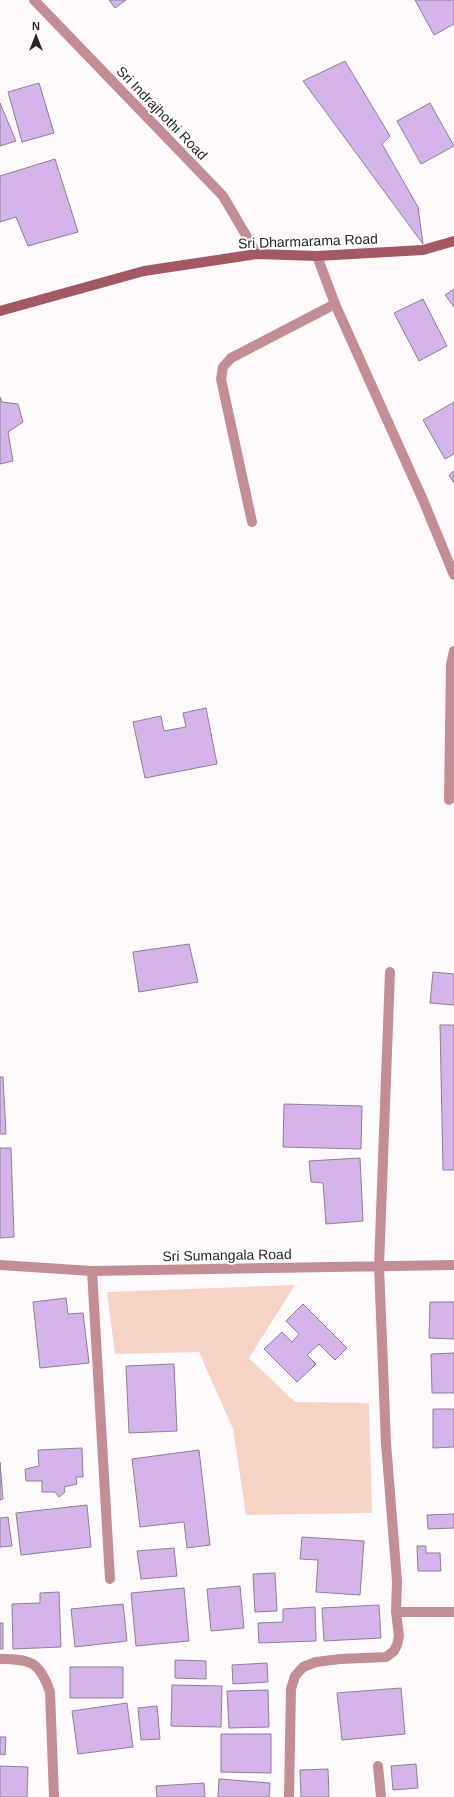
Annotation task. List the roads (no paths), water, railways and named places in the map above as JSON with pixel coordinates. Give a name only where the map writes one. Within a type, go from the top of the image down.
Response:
[{"type":"street","name":"Sri Indrajhothi Road","points":[[34,0],[223,196],[257,254]]},
{"type":"street","name":"Sri Dharmarama Road","points":[[0,311],[144,271],[257,254],[317,256],[423,250],[454,241]]},
{"type":"street","points":[[317,256],[335,304],[391,427],[454,575]]},
{"type":"street","points":[[252,522],[222,379],[223,367],[230,358],[335,304]]},
{"type":"street","points":[[449,800],[451,664],[454,651]]},
{"type":"street","points":[[289,1797],[291,1688],[295,1676],[303,1667],[316,1662],[340,1659],[386,1657],[394,1651],[398,1645],[399,1636],[396,1612],[397,1581],[386,1443],[379,1266],[390,972]]},
{"type":"street","name":"Sri Sumangala Road","points":[[0,1265],[92,1271],[454,1265]]},
{"type":"street","points":[[92,1271],[110,1578]]},
{"type":"street","points":[[396,1612],[454,1612]]},
{"type":"street","points":[[0,1659],[13,1659],[34,1664],[45,1676],[50,1692],[54,1797]]},
{"type":"street","points":[[378,1766],[381,1797]]}]
